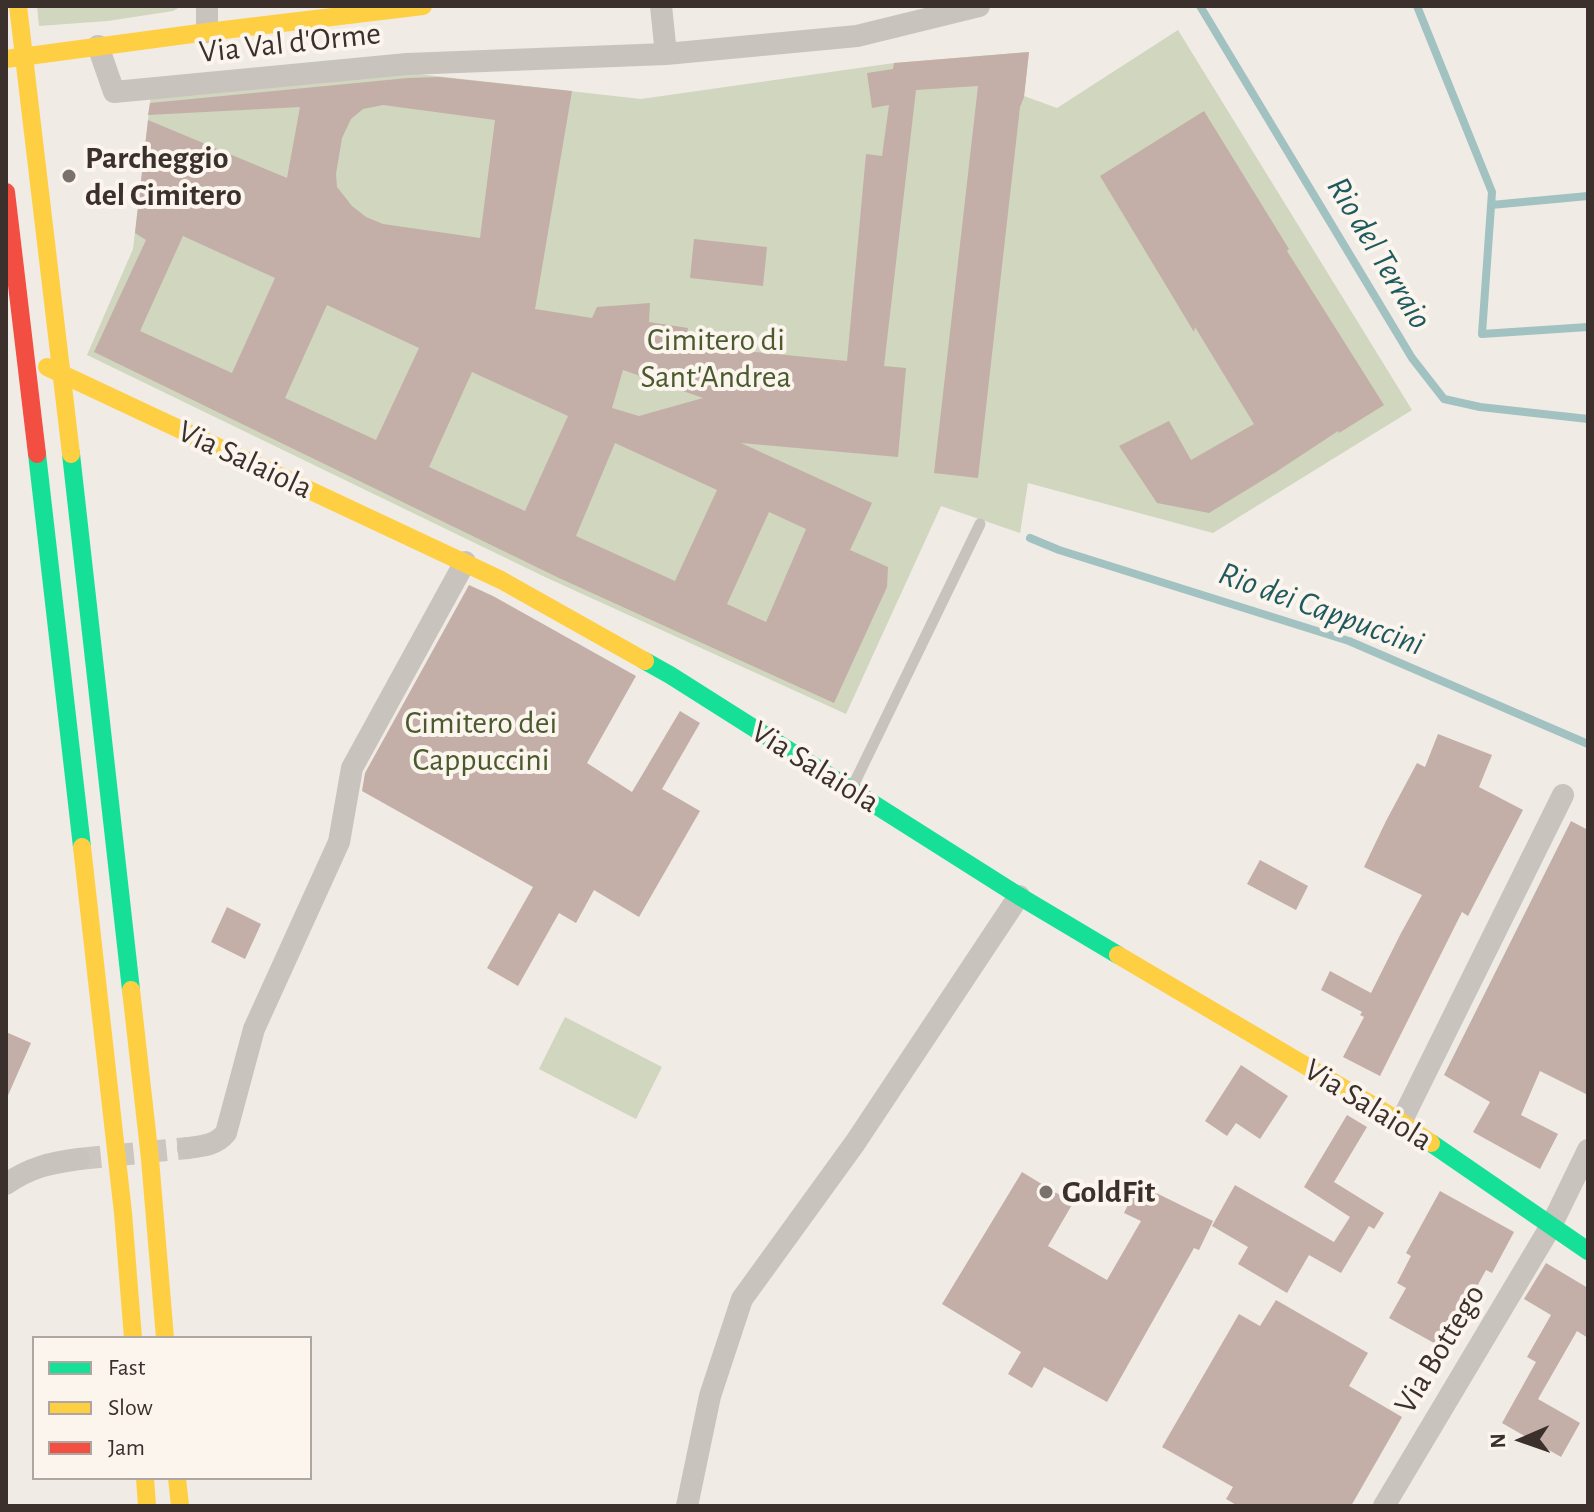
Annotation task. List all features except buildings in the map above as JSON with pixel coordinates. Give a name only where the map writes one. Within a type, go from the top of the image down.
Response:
[{"type":"main road","points":[[18,6],[150,1159],[165,1336]]},
{"type":"main road","points":[[6,59],[423,6]]},
{"type":"main road","points":[[6,65],[28,56]]},
{"type":"main road","points":[[6,192],[120,1181],[133,1336]]},
{"type":"main road","name":"Via Salaiola","points":[[6,347],[465,562],[670,675],[1019,896],[1401,1122],[1588,1251]]},
{"type":"main road","points":[[145,1480],[147,1506]]},
{"type":"main road","points":[[177,1480],[180,1506]]},
{"type":"street","points":[[207,6],[207,32]]},
{"type":"street","points":[[661,6],[666,54]]},
{"type":"street","name":"Via Val d'Orme","points":[[98,46],[114,92],[407,64],[666,54],[857,36],[979,6]]},
{"type":"street","points":[[188,1148],[214,1143],[226,1133],[254,1029],[333,860],[352,768],[465,562]]},
{"type":"street","points":[[1401,1122],[1563,795]]},
{"type":"street","points":[[687,1506],[710,1396],[742,1299],[855,1143],[1019,896]]},
{"type":"street","name":"Via Bottego","points":[[1384,1506],[1551,1226],[1588,1150]]},
{"type":"street","points":[[6,1184],[38,1166],[79,1159]]},
{"type":"lane","points":[[851,790],[980,524]]},
{"type":"green space","points":[[37,6],[182,6],[173,11],[108,21],[39,26]]},
{"type":"green space","name":"Cimitero di Sant'Andrea","points":[[1178,30],[1412,410],[1213,533],[1028,483],[1020,533],[941,506],[846,714],[545,577],[87,355],[133,249],[151,95],[409,73],[641,99],[894,63],[1029,52],[1024,96],[1057,108]]},
{"type":"green space","points":[[565,1017],[662,1067],[636,1119],[539,1069]]},
{"type":"waterway","name":"Rio del Terraio","points":[[1200,6],[1412,358],[1444,399],[1480,407],[1588,419]]},
{"type":"waterway","points":[[1417,6],[1492,192],[1482,334],[1588,327]]},
{"type":"waterway","points":[[1491,205],[1588,196]]},
{"type":"waterway","name":"Rio dei Cappuccini","points":[[1030,538],[1059,550],[1349,641],[1588,744]]},
{"type":"tunnel","points":[[79,1159],[188,1148]]},
{"type":"traffic: fast","points":[[37,454],[82,847]]},
{"type":"traffic: fast","points":[[71,454],[131,990]]},
{"type":"traffic: fast","points":[[645,661],[1118,955]]},
{"type":"traffic: fast","points":[[1431,1143],[1588,1251]]},
{"type":"traffic: slow","points":[[18,6],[71,454]]},
{"type":"traffic: slow","points":[[6,59],[423,6]]},
{"type":"traffic: slow","points":[[47,367],[501,580],[645,661]]},
{"type":"traffic: slow","points":[[82,847],[123,1213],[133,1336]]},
{"type":"traffic: slow","points":[[1118,955],[1401,1122],[1431,1143]]},
{"type":"traffic: slow","points":[[131,990],[150,1159],[165,1336]]},
{"type":"traffic: slow","points":[[145,1480],[147,1506]]},
{"type":"traffic: slow","points":[[177,1480],[180,1506]]},
{"type":"traffic: jam","points":[[6,192],[37,454]]},
{"type":"place","name":"Parcheggio del Cimitero","points":[[69,176]]},
{"type":"place","name":"GoldFit","points":[[1046,1192]]},
{"type":"park label","name":"Cimitero dei Cappuccini","points":[[481,742]]}]
